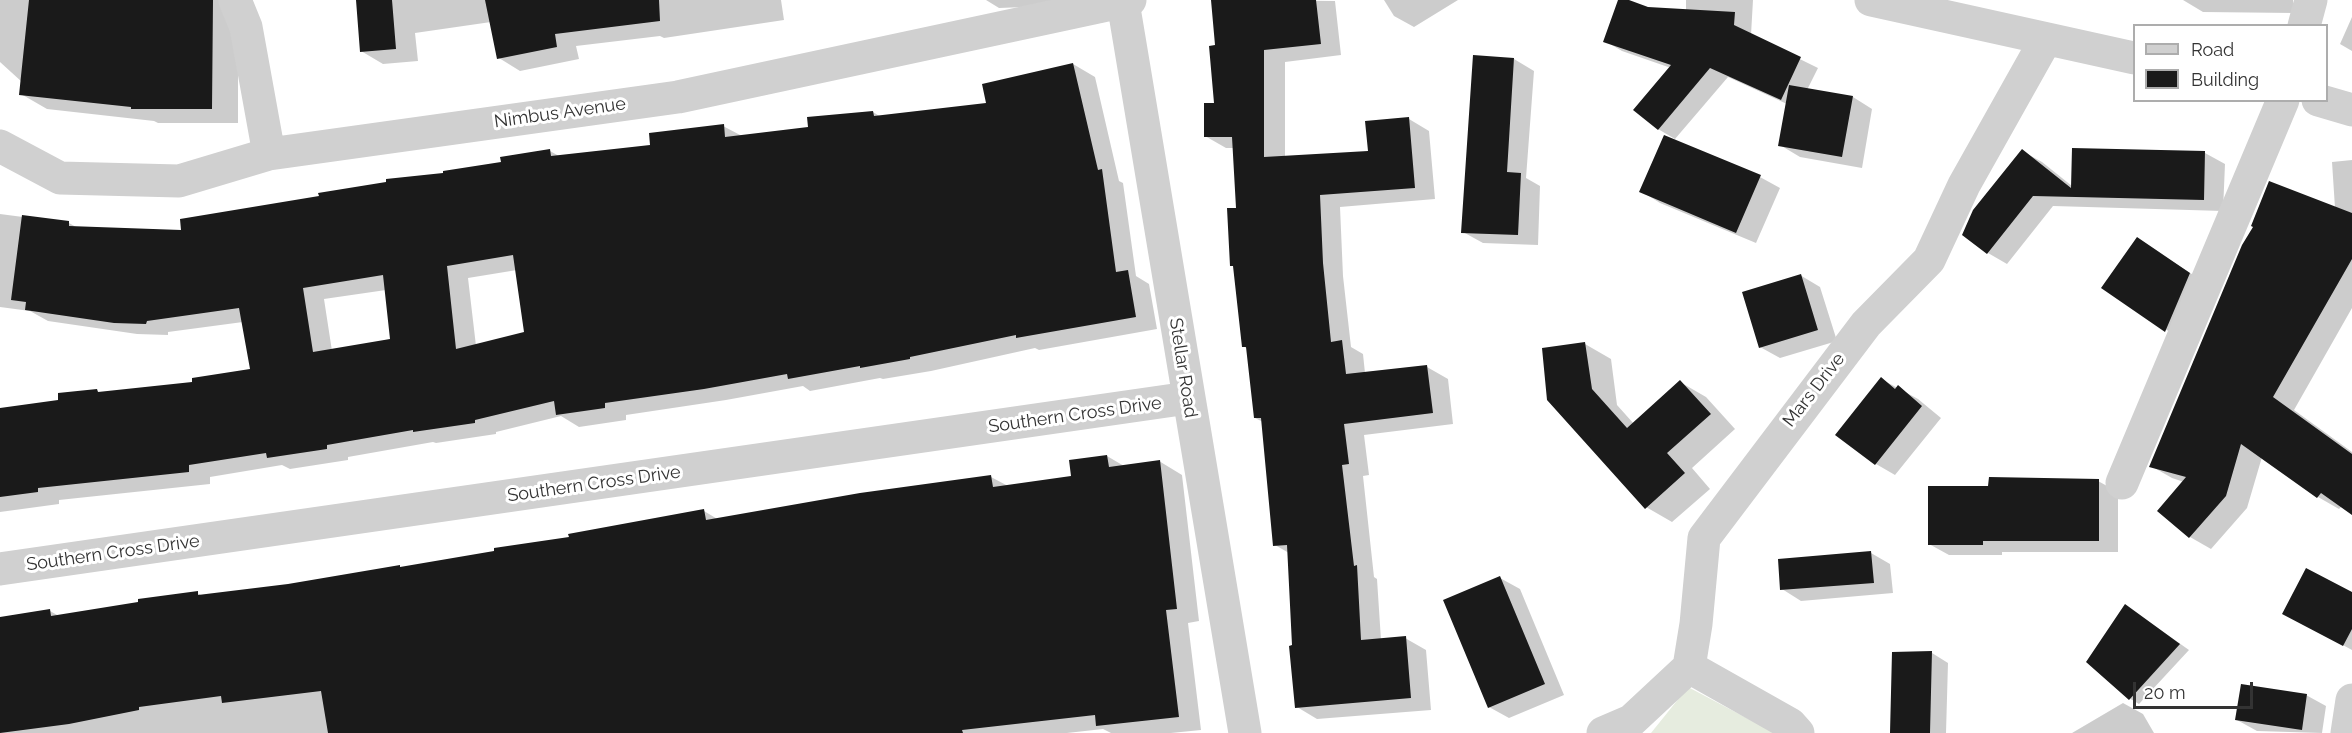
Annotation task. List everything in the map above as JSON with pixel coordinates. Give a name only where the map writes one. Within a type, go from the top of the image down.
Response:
[{"type":"street","points":[[235,0],[246,27],[269,154]]},
{"type":"street","points":[[1871,0],[2133,58]]},
{"type":"street","points":[[2305,24],[2311,0]]},
{"type":"street","name":"Nimbus Avenue","points":[[0,146],[60,178],[179,181],[269,154],[678,97],[1126,1]]},
{"type":"street","name":"Stellar Road","points":[[1126,1],[1188,398],[1245,733]]},
{"type":"street","name":"Mars Drive","points":[[1689,667],[1696,624],[1704,538],[1866,324],[1929,260],[1964,185],[2046,39]]},
{"type":"street","points":[[2122,483],[2282,102]]},
{"type":"street","points":[[2325,102],[2352,110]]},
{"type":"street","name":"Southern Cross Drive","points":[[0,569],[1188,398]]},
{"type":"street","points":[[1602,733],[1631,721],[1689,667],[1790,724],[1798,733]]},
{"type":"street","points":[[2347,733],[2352,700]]},
{"type":"shaded area","points":[[1688,687],[1775,733],[1651,733]]},
{"type":"building","points":[[29,0],[213,0],[212,109],[131,109],[131,107],[19,95]]},
{"type":"building","points":[[356,0],[392,0],[396,49],[360,52]]},
{"type":"building","points":[[485,0],[659,0],[660,21],[555,34],[557,47],[497,59]]},
{"type":"building","points":[[1211,0],[1316,0],[1321,44],[1264,50],[1264,157],[1368,151],[1365,121],[1409,117],[1415,188],[1320,195],[1323,263],[1331,342],[1342,340],[1346,374],[1427,365],[1433,413],[1344,424],[1349,464],[1342,465],[1354,566],[1357,565],[1361,640],[1406,636],[1411,698],[1295,708],[1289,646],[1292,645],[1287,545],[1273,546],[1261,418],[1254,418],[1246,347],[1242,347],[1233,266],[1230,266],[1227,208],[1236,208],[1232,137],[1204,137],[1204,103],[1214,103],[1209,46],[1215,45]]},
{"type":"building","points":[[1618,0],[1629,0],[1648,7],[1735,12],[1734,25],[1801,57],[1781,100],[1710,68],[1658,130],[1633,110],[1671,65],[1603,42]]},
{"type":"building","points":[[1473,55],[1514,58],[1507,172],[1521,173],[1518,235],[1461,233]]},
{"type":"building","points":[[1073,63],[1098,170],[1102,169],[1116,272],[1128,270],[1136,317],[1016,338],[1016,335],[860,368],[860,366],[788,379],[787,374],[605,403],[605,408],[556,415],[554,401],[475,420],[475,423],[413,432],[413,430],[327,445],[327,449],[267,458],[266,453],[189,465],[189,472],[38,488],[38,492],[0,497],[0,408],[58,400],[58,393],[97,389],[98,392],[192,382],[192,378],[250,369],[239,308],[147,321],[146,324],[114,323],[25,310],[26,302],[11,300],[22,215],[69,221],[69,226],[181,230],[180,219],[319,196],[318,193],[386,182],[386,179],[443,173],[443,171],[501,162],[500,157],[550,149],[551,156],[650,145],[649,133],[724,124],[725,137],[808,127],[807,117],[873,111],[874,116],[986,103],[982,84]],"holes":[[[513,255],[524,332],[456,349],[447,266]],[[383,275],[390,339],[313,352],[303,288]]]},
{"type":"building","points":[[1789,85],[1853,96],[1842,157],[1778,146]]},
{"type":"building","points":[[1664,135],[1761,175],[1736,233],[1639,192]]},
{"type":"building","points":[[2072,148],[2205,151],[2204,200],[2033,196],[1987,254],[1962,235],[1973,210],[2022,149],[2071,188]]},
{"type":"building","points":[[2269,181],[2352,213],[2352,259],[2273,397],[2352,454],[2352,515],[2321,493],[2317,498],[2241,444],[2226,496],[2189,538],[2157,511],[2186,477],[2149,467],[2242,245],[2253,227],[2251,226]]},
{"type":"building","points":[[2137,237],[2190,273],[2165,332],[2101,288]]},
{"type":"building","points":[[1801,274],[1818,330],[1759,348],[1742,292]]},
{"type":"building","points":[[1585,342],[1592,389],[1627,428],[1680,380],[1711,414],[1667,453],[1685,473],[1645,509],[1547,400],[1542,348]]},
{"type":"building","points":[[1881,377],[1895,389],[1898,385],[1922,406],[1875,465],[1835,435]]},
{"type":"building","points":[[1107,455],[1109,467],[1160,460],[1177,609],[1166,610],[1179,717],[1096,726],[1095,715],[962,730],[963,733],[328,733],[321,691],[222,703],[221,696],[139,707],[139,710],[69,724],[0,733],[0,617],[50,609],[51,616],[138,602],[138,599],[198,591],[198,595],[288,584],[400,565],[400,567],[494,551],[494,548],[569,537],[568,534],[704,509],[706,520],[860,493],[991,475],[993,487],[1071,476],[1069,460]]},
{"type":"building","points":[[1989,477],[2099,479],[2099,541],[1983,541],[1983,545],[1928,545],[1928,486],[1988,486]]},
{"type":"building","points":[[1871,551],[1874,583],[1780,590],[1778,559]]},
{"type":"building","points":[[2306,568],[2352,592],[2352,629],[2343,646],[2282,614]]},
{"type":"building","points":[[1500,576],[1545,684],[1488,708],[1443,600]]},
{"type":"building","points":[[2125,604],[2180,644],[2129,700],[2086,662]]},
{"type":"building","points":[[1932,651],[1930,733],[1890,733],[1892,652]]},
{"type":"building","points":[[2241,684],[2307,694],[2302,730],[2235,720]]}]
